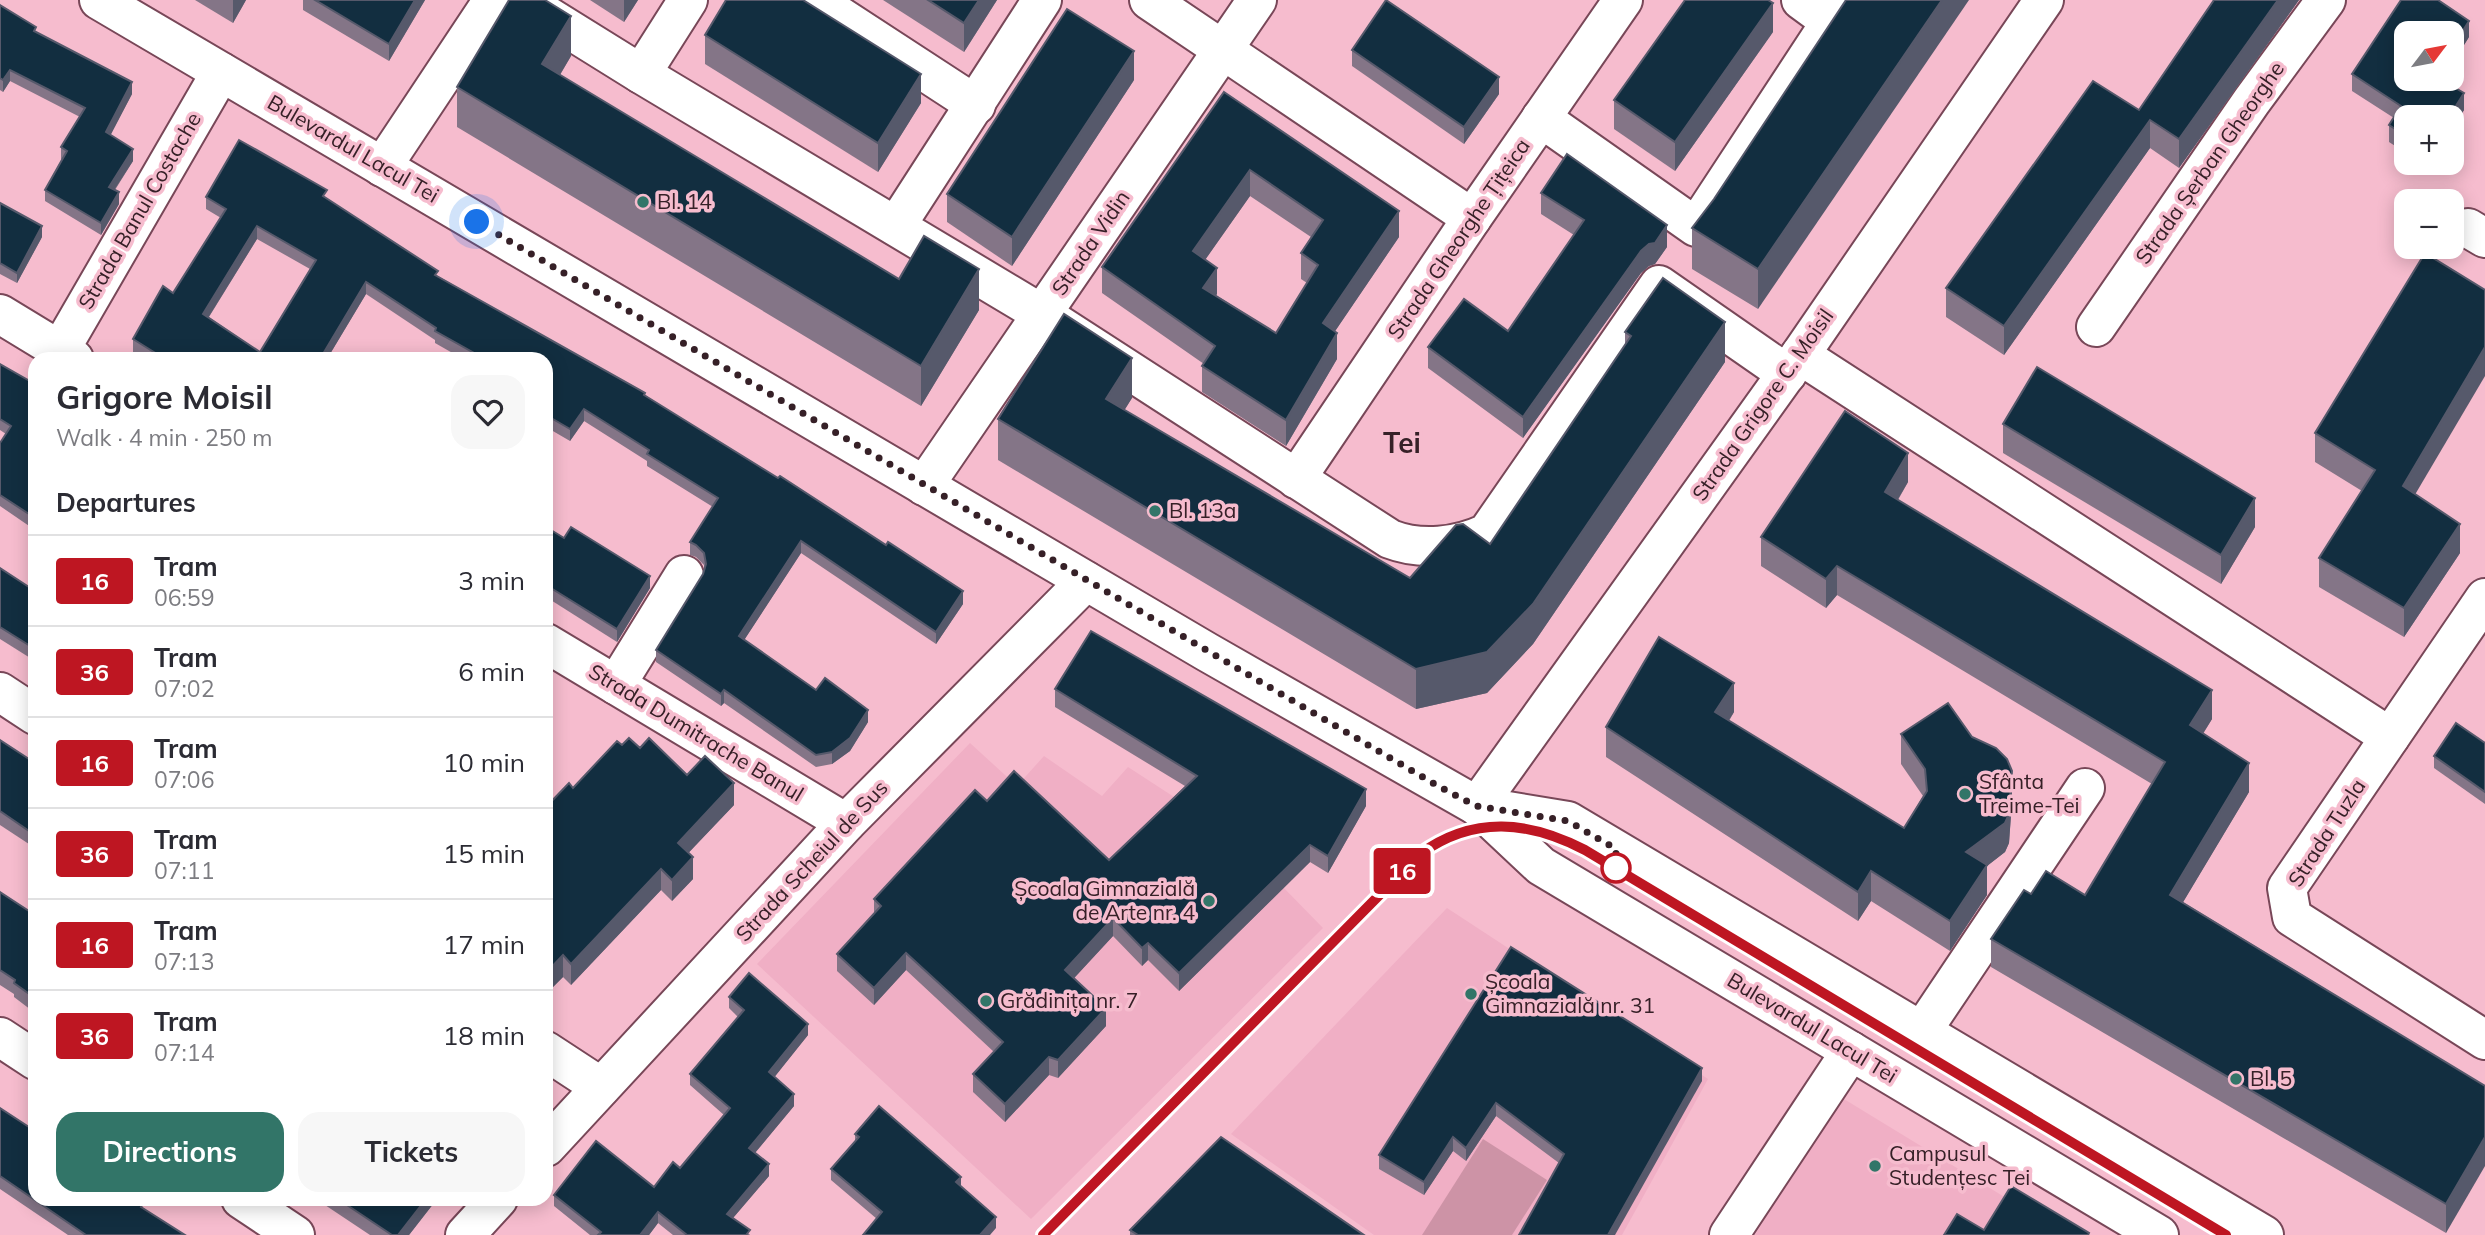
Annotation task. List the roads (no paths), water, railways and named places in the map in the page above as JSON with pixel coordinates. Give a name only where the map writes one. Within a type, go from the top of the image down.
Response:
[{"type":"street","name":"Bulevardul Lacul Tei","points":[[99,0],[1086,581],[1476,806],[1541,866],[2159,1235]]},
{"type":"street","points":[[382,167],[493,0]]},
{"type":"street","points":[[522,0],[1042,314],[1390,539],[1406,545],[1424,547],[1473,540],[1487,533],[1658,285],[1794,364],[2390,737]]},
{"type":"street","points":[[641,74],[688,0]]},
{"type":"street","points":[[815,0],[976,105]]},
{"type":"street","points":[[897,226],[1042,0]]},
{"type":"street","points":[[1149,0],[1472,218]]},
{"type":"street","name":"Strada Vidin","points":[[924,486],[1257,0]]},
{"type":"street","name":"Strada Gheorghe Țițeica","points":[[1296,479],[1623,0]]},
{"type":"street","name":"Strada Grigore C. Moisil","points":[[1476,806],[1794,364],[2044,0]]},
{"type":"street","name":"Strada Șerban Gheorghe","points":[[2096,327],[2243,114],[2326,0]]},
{"type":"street","points":[[1541,118],[1696,227],[1825,7]]},
{"type":"street","name":"Strada Banul Costache","points":[[68,352],[221,72]]},
{"type":"street","points":[[0,314],[64,352]]},
{"type":"street","points":[[616,685],[684,575]]},
{"type":"street","name":"Strada Scheiul de Sus","points":[[553,1139],[846,823],[1086,581]]},
{"type":"street","name":"Strada Tuzla","points":[[2485,598],[2287,888],[2292,918],[2485,1040]]},
{"type":"street","name":"Strada Dumitrache Banul","points":[[553,647],[846,823]]},
{"type":"street","points":[[0,692],[28,710]]},
{"type":"street","points":[[1922,1031],[2085,788]]},
{"type":"street","name":"Bulevardul Lacul Tei","points":[[1476,806],[1568,821],[2264,1235]]},
{"type":"street","points":[[0,1037],[28,1055]]},
{"type":"street","points":[[1729,1235],[1851,1051]]},
{"type":"street","points":[[553,1056],[601,1087]]},
{"type":"street","points":[[252,1206],[295,1235]]},
{"type":"street","points":[[465,1235],[492,1206]]},
{"type":"tram line","name":"16","points":[[1043,1235],[1420,854],[1451,836],[1491,826],[1539,831],[1585,850],[2226,1235]]},
{"type":"place","name":"Bl. 14","points":[[643,202]]},
{"type":"place","name":"Bl. 13a","points":[[1155,511]]},
{"type":"place","name":"Sfânta Treime-Tei","points":[[1965,794]]},
{"type":"place","name":"Școala Gimnazială de Arte nr. 4","points":[[1209,901]]},
{"type":"place","name":"Școala Gimnazială nr. 31","points":[[1471,994]]},
{"type":"place","name":"Grădinița nr. 7","points":[[986,1001]]},
{"type":"place","name":"Bl. 5","points":[[2236,1079]]},
{"type":"place","name":"Campusul Studențesc Tei","points":[[1875,1166]]},
{"type":"district","name":"Tei","points":[[1402,443]]}]
